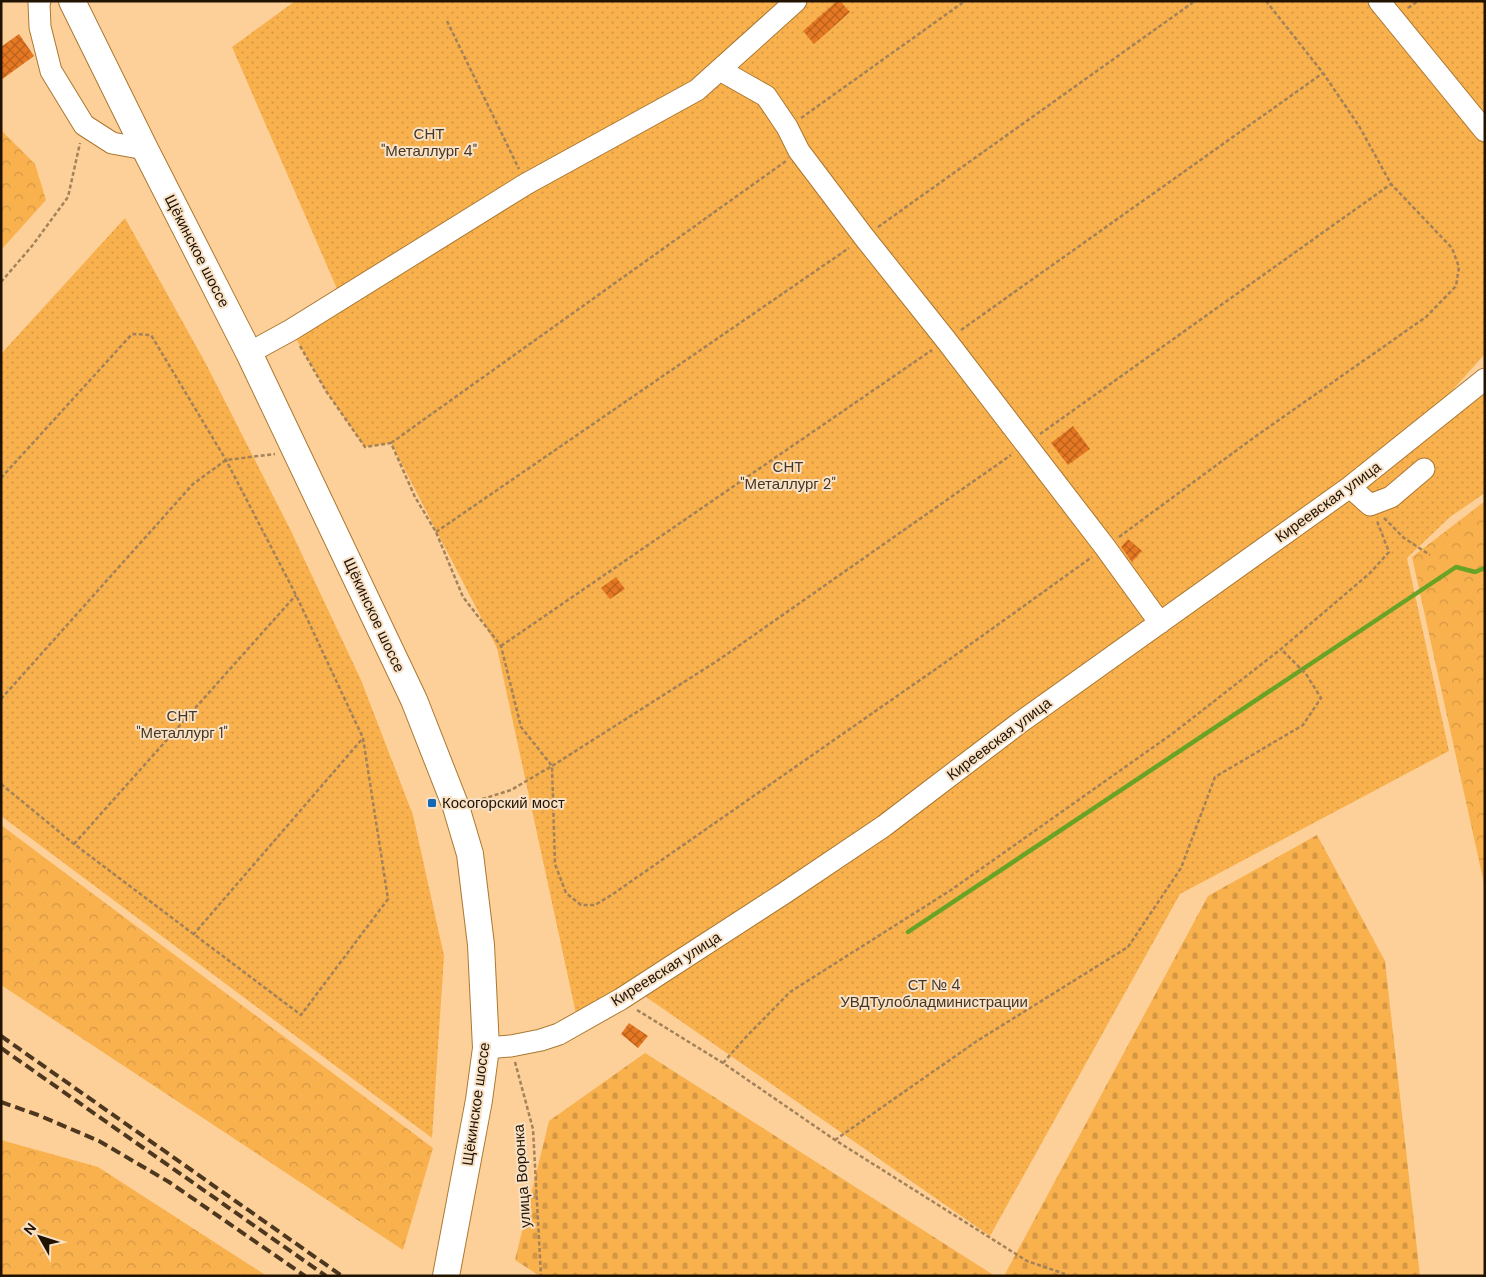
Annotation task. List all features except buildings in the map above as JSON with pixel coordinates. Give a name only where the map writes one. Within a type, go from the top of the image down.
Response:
[{"type":"main road","name":"Щёкинское шоссе","points":[[72,1],[297,452],[414,700],[456,806],[470,854],[499,1047],[476,1118],[446,1276]]},
{"type":"street","points":[[40,1],[40,27],[51,70],[84,125],[112,143],[145,149]]},
{"type":"street","points":[[249,353],[291,330],[526,184],[697,90],[796,1]]},
{"type":"street","points":[[1379,1],[1485,131]]},
{"type":"street","points":[[720,70],[766,96],[787,127],[800,152],[1105,547],[1160,623]]},
{"type":"street","name":"Киреевская улица","points":[[499,1047],[541,1040],[559,1034],[621,1000],[775,900],[884,826],[1018,724],[1350,488],[1485,379]]},
{"type":"street","points":[[1350,488],[1370,505],[1391,497],[1424,469]]},
{"type":"path","points":[[787,127],[965,1]]},
{"type":"path","points":[[436,532],[864,237],[1195,1]]},
{"type":"path","points":[[391,443],[415,497],[436,532],[463,597],[500,646],[521,727],[552,766],[555,864],[566,893],[580,905],[595,905],[927,675],[1256,436],[1426,317],[1456,286],[1459,267],[1452,248],[1391,184],[1358,126],[1322,73],[1266,1]]},
{"type":"path","points":[[447,21],[526,184]]},
{"type":"path","points":[[500,646],[946,340],[1322,73]]},
{"type":"path","points":[[1,282],[32,246],[68,197],[84,125]]},
{"type":"path","points":[[291,330],[326,391],[365,447],[391,443],[800,152]]},
{"type":"path","points":[[456,806],[511,790],[717,661],[1026,445],[1391,184]]},
{"type":"path","points":[[1,478],[132,334],[151,335],[226,460],[296,595],[364,738],[388,899],[301,1015],[74,844],[1,784]]},
{"type":"path","points":[[1,699],[193,484],[226,460],[297,452]]},
{"type":"path","points":[[1370,505],[1404,538],[1430,555]]},
{"type":"path","points":[[724,1063],[746,1037],[790,992],[951,890],[1172,734],[1281,649],[1370,573],[1389,552],[1370,505]]},
{"type":"path","points":[[74,844],[296,595]]},
{"type":"path","points":[[835,1140],[977,1041],[1128,947],[1181,868],[1215,777],[1303,725],[1321,698],[1306,674],[1281,649]]},
{"type":"path","points":[[193,935],[364,738]]},
{"type":"path","points":[[621,1000],[724,1063],[835,1140],[1027,1261],[1065,1274]]},
{"type":"path","name":"улица Воронка","points":[[499,1047],[533,1129],[541,1276]]},
{"type":"green space","name":"СНТ \"Металлург 2\"","points":[[295,1],[1485,1],[1485,354],[1401,447],[1485,379],[1485,493],[1450,517],[1407,558],[1449,751],[1180,894],[990,1236],[636,990],[578,1023],[497,648],[391,443],[365,447],[326,391],[291,330],[341,298],[232,47]]},
{"type":"green space","points":[[1,130],[35,164],[46,200],[1,250]]},
{"type":"green space","name":"СНТ \"Металлург 1\"","points":[[125,218],[206,364],[291,531],[361,680],[413,815],[444,956],[432,1138],[1,816],[1,354]]},
{"type":"green space","points":[[1485,501],[1485,888],[1412,557]]},
{"type":"green space","points":[[1,825],[433,1148],[403,1250],[1,985]]},
{"type":"green space","points":[[1317,835],[1385,961],[1420,1276],[1004,1276],[1208,896]]},
{"type":"green space","points":[[645,1053],[995,1276],[540,1276],[515,1260],[549,1121]]},
{"type":"green space","points":[[1,1140],[98,1167],[267,1276],[1,1276]]},
{"type":"waterway","points":[[908,932],[1456,567],[1475,572],[1485,568]]},
{"type":"railway","points":[[1,1036],[342,1276]]},
{"type":"railway","points":[[1,1048],[326,1276]]},
{"type":"railway","points":[[1,1102],[38,1115],[99,1141],[169,1182],[305,1276]]},
{"type":"place","name":"Косогорский мост","points":[[432,803]]},
{"type":"park label","name":"СНТ \"Металлург 4\"","points":[[429,142]]},
{"type":"park label","name":"СТ № 4 УВДТулобладминистрации","points":[[934,994]]}]
